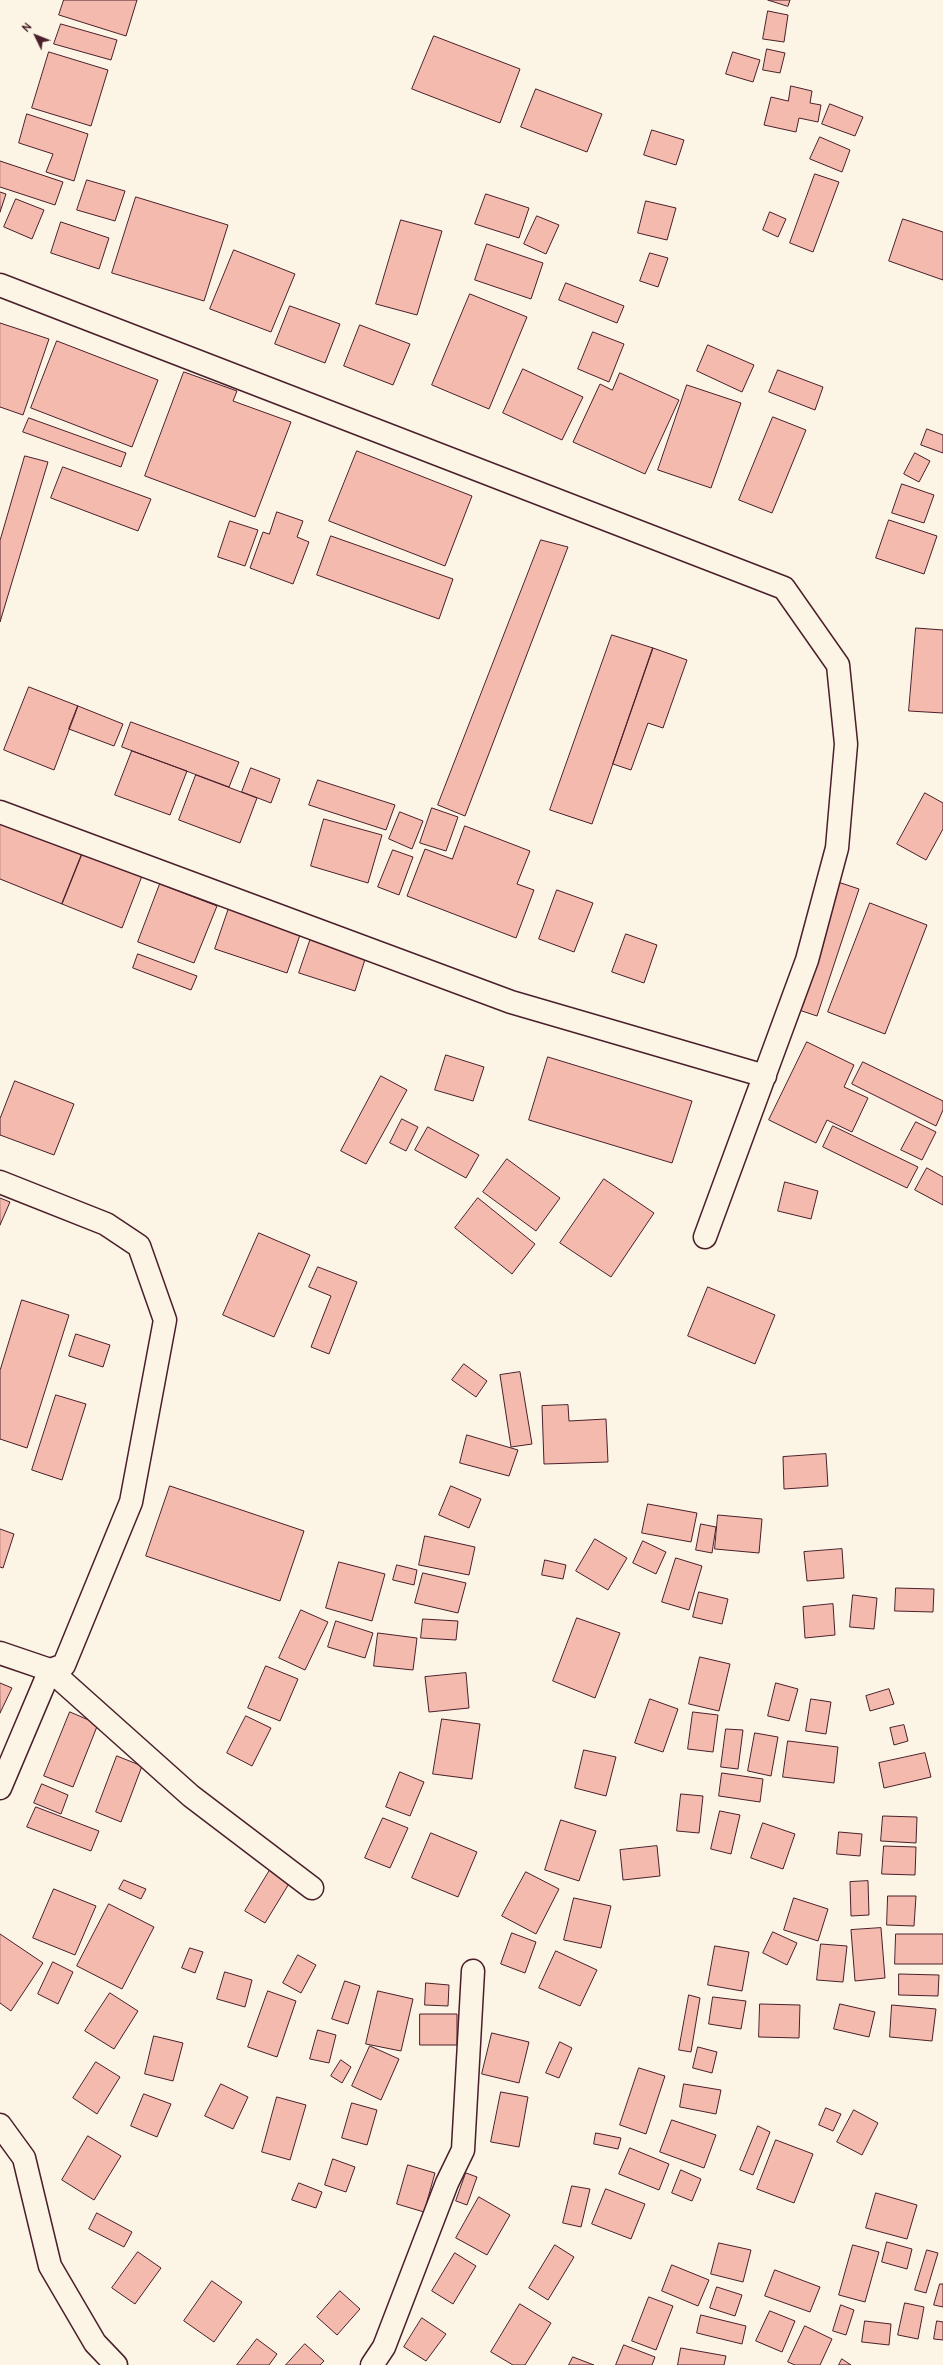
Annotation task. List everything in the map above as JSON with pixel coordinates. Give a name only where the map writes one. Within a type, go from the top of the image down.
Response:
[{"type":"street","points":[[0,285],[784,588],[838,665],[846,744],[837,848],[807,960],[705,1237]]},
{"type":"street","points":[[0,812],[511,1002],[765,1076]]},
{"type":"street","points":[[0,1182],[106,1224],[139,1246],[165,1320],[131,1502],[64,1665],[50,1670],[0,1788]]},
{"type":"street","points":[[0,1653],[50,1670],[191,1796],[312,1888]]},
{"type":"street","points":[[372,2365],[384,2346],[447,2183],[464,2150],[473,1971]]},
{"type":"street","points":[[0,2125],[24,2158],[50,2266],[95,2343],[116,2365]]},
{"type":"building","points":[[64,0],[137,0],[126,36],[59,15]]},
{"type":"building","points":[[768,0],[790,0],[788,6]]},
{"type":"building","points":[[768,11],[788,15],[784,42],[763,39]]},
{"type":"building","points":[[61,24],[117,40],[111,60],[54,44]]},
{"type":"building","points":[[434,36],[520,69],[500,123],[412,89]]},
{"type":"building","points":[[767,49],[785,53],[780,73],[763,70]]},
{"type":"building","points":[[49,52],[108,70],[91,126],[32,108]]},
{"type":"building","points":[[733,52],[760,60],[753,82],[726,74]]},
{"type":"building","points":[[791,86],[812,91],[810,103],[821,105],[818,122],[799,118],[796,132],[764,125],[771,97],[788,101]]},
{"type":"building","points":[[536,89],[602,114],[587,152],[521,127]]},
{"type":"building","points":[[830,104],[863,117],[855,136],[822,124]]},
{"type":"building","points":[[27,114],[88,134],[74,181],[46,172],[53,154],[19,143]]},
{"type":"building","points":[[652,130],[684,140],[676,165],[644,155]]},
{"type":"building","points":[[820,137],[850,150],[842,172],[810,159]]},
{"type":"building","points":[[0,161],[63,182],[55,205],[0,187]]},
{"type":"building","points":[[815,174],[839,182],[813,252],[790,243]]},
{"type":"building","points":[[87,180],[125,191],[115,221],[77,210]]},
{"type":"building","points":[[0,192],[6,194],[0,212]]},
{"type":"building","points":[[486,194],[529,208],[519,238],[475,224]]},
{"type":"building","points":[[136,197],[228,225],[204,301],[112,273]]},
{"type":"building","points":[[16,199],[44,210],[32,239],[4,227]]},
{"type":"building","points":[[646,201],[676,208],[667,240],[638,233]]},
{"type":"building","points":[[770,212],[786,219],[778,237],[763,230]]},
{"type":"building","points":[[537,216],[559,225],[546,254],[524,244]]},
{"type":"building","points":[[903,219],[943,232],[943,280],[889,261]]},
{"type":"building","points":[[401,220],[442,231],[417,315],[376,304]]},
{"type":"building","points":[[61,222],[109,238],[99,269],[51,253]]},
{"type":"building","points":[[487,244],[543,263],[531,299],[475,280]]},
{"type":"building","points":[[234,250],[295,274],[271,332],[210,309]]},
{"type":"building","points":[[650,253],[668,258],[658,287],[640,281]]},
{"type":"building","points":[[566,283],[624,306],[617,323],[559,300]]},
{"type":"building","points":[[470,294],[527,317],[489,409],[432,385]]},
{"type":"building","points":[[290,306],[340,324],[325,363],[275,344]]},
{"type":"building","points":[[0,323],[49,339],[23,415],[0,407]]},
{"type":"building","points":[[360,325],[410,344],[393,385],[344,366]]},
{"type":"building","points":[[593,332],[624,344],[609,382],[578,369]]},
{"type":"building","points":[[57,341],[158,380],[132,447],[31,408]]},
{"type":"building","points":[[708,345],[754,365],[742,392],[697,371]]},
{"type":"building","points":[[523,369],[583,397],[562,440],[503,413]]},
{"type":"building","points":[[778,370],[823,387],[815,410],[769,392]]},
{"type":"building","points":[[184,372],[237,391],[233,401],[291,422],[255,517],[145,476]]},
{"type":"building","points":[[620,373],[679,400],[645,474],[573,442],[600,384],[612,390]]},
{"type":"building","points":[[687,385],[741,403],[711,488],[658,470]]},
{"type":"building","points":[[773,417],[806,430],[772,513],[739,500]]},
{"type":"building","points":[[29,418],[126,453],[121,467],[23,432]]},
{"type":"building","points":[[927,429],[943,435],[943,453],[921,445]]},
{"type":"building","points":[[357,451],[472,496],[445,566],[329,521]]},
{"type":"building","points":[[915,453],[930,461],[919,482],[904,474]]},
{"type":"building","points":[[25,456],[48,462],[0,622],[0,541]]},
{"type":"building","points":[[63,467],[151,499],[138,531],[51,498]]},
{"type":"building","points":[[902,484],[934,495],[924,523],[892,513]]},
{"type":"building","points":[[277,512],[303,521],[297,537],[309,542],[293,584],[250,568],[263,532],[269,534]]},
{"type":"building","points":[[889,520],[937,536],[924,574],[876,558]]},
{"type":"building","points":[[230,521],[258,530],[245,566],[218,557]]},
{"type":"building","points":[[331,536],[453,579],[439,619],[317,575]]},
{"type":"building","points":[[541,540],[568,547],[465,816],[438,805]]},
{"type":"building","points":[[916,628],[943,630],[943,713],[909,711]]},
{"type":"building","points":[[612,635],[653,648],[592,824],[550,810]]},
{"type":"building","points":[[653,648],[687,660],[663,728],[648,723],[631,770],[613,764]]},
{"type":"building","points":[[29,687],[78,706],[54,770],[4,750]]},
{"type":"building","points":[[78,706],[123,724],[114,746],[69,729]]},
{"type":"building","points":[[131,722],[239,762],[229,787],[122,747]]},
{"type":"building","points":[[132,751],[187,771],[170,815],[115,795]]},
{"type":"building","points":[[251,768],[280,779],[271,803],[242,792]]},
{"type":"building","points":[[196,775],[257,798],[240,843],[179,820]]},
{"type":"building","points":[[318,780],[395,805],[386,830],[309,805]]},
{"type":"building","points":[[925,793],[943,803],[943,829],[926,860],[897,844]]},
{"type":"building","points":[[432,808],[458,817],[446,851],[420,843]]},
{"type":"building","points":[[400,812],[423,821],[412,849],[389,839]]},
{"type":"building","points":[[324,819],[382,835],[368,883],[311,866]]},
{"type":"building","points":[[0,822],[82,854],[62,904],[0,879]]},
{"type":"building","points":[[465,826],[530,851],[517,884],[534,890],[516,938],[407,896],[425,849],[452,859]]},
{"type":"building","points":[[393,850],[413,857],[399,895],[378,887]]},
{"type":"building","points":[[82,854],[142,876],[122,928],[62,904]]},
{"type":"building","points":[[838,882],[859,889],[817,1016],[796,1009]]},
{"type":"building","points":[[160,884],[217,906],[194,963],[138,942]]},
{"type":"building","points":[[557,890],[593,903],[574,952],[539,939]]},
{"type":"building","points":[[231,902],[303,926],[287,973],[215,949]]},
{"type":"building","points":[[870,903],[927,925],[885,1034],[828,1012]]},
{"type":"building","points":[[626,934],[657,945],[644,983],[612,972]]},
{"type":"building","points":[[312,935],[367,953],[355,991],[299,973]]},
{"type":"building","points":[[138,954],[197,976],[191,990],[133,968]]},
{"type":"building","points":[[807,1042],[854,1065],[844,1087],[868,1098],[852,1132],[827,1120],[816,1143],[769,1120]]},
{"type":"building","points":[[446,1055],[484,1067],[473,1101],[435,1090]]},
{"type":"building","points":[[548,1057],[692,1101],[672,1163],[529,1120]]},
{"type":"building","points":[[863,1062],[943,1101],[943,1110],[936,1126],[852,1084]]},
{"type":"building","points":[[381,1076],[407,1090],[366,1164],[341,1151]]},
{"type":"building","points":[[15,1081],[74,1104],[54,1155],[0,1135],[0,1119]]},
{"type":"building","points":[[402,1119],[418,1127],[406,1151],[390,1143]]},
{"type":"building","points":[[916,1122],[936,1132],[922,1160],[901,1150]]},
{"type":"building","points":[[833,1126],[918,1167],[907,1188],[823,1147]]},
{"type":"building","points":[[428,1127],[479,1155],[466,1178],[415,1150]]},
{"type":"building","points":[[507,1159],[560,1198],[536,1231],[483,1192]]},
{"type":"building","points":[[927,1168],[943,1177],[943,1205],[915,1190]]},
{"type":"building","points":[[604,1179],[654,1213],[611,1277],[560,1243]]},
{"type":"building","points":[[785,1182],[818,1191],[811,1219],[778,1211]]},
{"type":"building","points":[[0,1198],[10,1202],[0,1225]]},
{"type":"building","points":[[478,1198],[535,1244],[512,1274],[455,1228]]},
{"type":"building","points":[[259,1233],[310,1255],[274,1337],[223,1315]]},
{"type":"building","points":[[318,1267],[357,1282],[329,1354],[311,1347],[331,1296],[309,1287]]},
{"type":"building","points":[[708,1287],[775,1315],[755,1364],[688,1336]]},
{"type":"building","points":[[22,1300],[69,1315],[27,1448],[0,1439],[0,1371]]},
{"type":"building","points":[[76,1334],[110,1345],[103,1367],[69,1356]]},
{"type":"building","points":[[464,1364],[487,1381],[476,1397],[452,1380]]},
{"type":"building","points":[[520,1372],[532,1444],[511,1447],[500,1375]]},
{"type":"building","points":[[56,1395],[86,1404],[62,1480],[32,1470]]},
{"type":"building","points":[[568,1405],[569,1421],[606,1419],[608,1462],[544,1464],[542,1406]]},
{"type":"building","points":[[467,1435],[518,1450],[509,1476],[460,1463]]},
{"type":"building","points":[[826,1454],[828,1486],[784,1489],[783,1457]]},
{"type":"building","points":[[170,1486],[304,1531],[280,1601],[146,1556]]},
{"type":"building","points":[[451,1486],[481,1499],[469,1528],[439,1515]]},
{"type":"building","points":[[648,1504],[697,1513],[691,1542],[642,1533]]},
{"type":"building","points":[[718,1515],[762,1519],[759,1553],[715,1549]]},
{"type":"building","points":[[701,1524],[716,1527],[712,1553],[696,1550]]},
{"type":"building","points":[[0,1529],[14,1534],[3,1568],[0,1567]]},
{"type":"building","points":[[425,1536],[475,1547],[469,1575],[419,1565]]},
{"type":"building","points":[[595,1539],[627,1558],[608,1590],[576,1571]]},
{"type":"building","points":[[643,1541],[666,1552],[656,1574],[633,1563]]},
{"type":"building","points":[[842,1549],[844,1578],[807,1581],[804,1552]]},
{"type":"building","points":[[676,1558],[702,1566],[689,1610],[662,1602]]},
{"type":"building","points":[[545,1560],[566,1565],[563,1579],[542,1575]]},
{"type":"building","points":[[339,1562],[385,1574],[372,1621],[326,1608]]},
{"type":"building","points":[[397,1565],[417,1570],[414,1585],[393,1580]]},
{"type":"building","points":[[423,1573],[466,1583],[458,1613],[415,1603]]},
{"type":"building","points":[[896,1588],[934,1589],[933,1612],[895,1611]]},
{"type":"building","points":[[699,1592],[728,1599],[722,1624],[693,1617]]},
{"type":"building","points":[[853,1595],[877,1598],[874,1629],[850,1627]]},
{"type":"building","points":[[833,1604],[835,1635],[805,1638],[803,1607]]},
{"type":"building","points":[[301,1610],[328,1622],[305,1670],[279,1658]]},
{"type":"building","points":[[577,1618],[620,1633],[595,1698],[553,1681]]},
{"type":"building","points":[[423,1619],[458,1621],[456,1640],[421,1638]]},
{"type":"building","points":[[336,1621],[373,1633],[365,1658],[328,1647]]},
{"type":"building","points":[[378,1633],[417,1638],[413,1670],[374,1666]]},
{"type":"building","points":[[700,1657],[730,1664],[719,1711],[689,1704]]},
{"type":"building","points":[[266,1666],[298,1679],[280,1721],[248,1708]]},
{"type":"building","points":[[466,1673],[469,1708],[429,1712],[425,1677]]},
{"type":"building","points":[[0,1683],[12,1688],[0,1713]]},
{"type":"building","points":[[776,1683],[798,1689],[789,1721],[768,1716]]},
{"type":"building","points":[[889,1689],[894,1704],[870,1711],[866,1696]]},
{"type":"building","points":[[650,1699],[678,1709],[663,1752],[635,1743]]},
{"type":"building","points":[[811,1699],[831,1702],[826,1734],[806,1731]]},
{"type":"building","points":[[70,1712],[98,1724],[73,1787],[44,1776]]},
{"type":"building","points":[[693,1712],[718,1715],[713,1752],[688,1749]]},
{"type":"building","points":[[246,1716],[271,1728],[252,1766],[227,1753]]},
{"type":"building","points":[[442,1719],[480,1724],[472,1779],[433,1774]]},
{"type":"building","points":[[904,1725],[908,1741],[894,1745],[890,1728]]},
{"type":"building","points":[[726,1729],[743,1730],[738,1769],[721,1767]]},
{"type":"building","points":[[755,1733],[778,1737],[771,1776],[748,1771]]},
{"type":"building","points":[[788,1741],[838,1747],[834,1783],[783,1777]]},
{"type":"building","points":[[584,1750],[616,1757],[606,1796],[575,1788]]},
{"type":"building","points":[[925,1753],[931,1777],[884,1788],[879,1763]]},
{"type":"building","points":[[117,1756],[142,1766],[121,1822],[96,1812]]},
{"type":"building","points":[[400,1772],[424,1782],[410,1816],[386,1807]]},
{"type":"building","points":[[722,1773],[763,1779],[760,1802],[719,1796]]},
{"type":"building","points":[[42,1784],[68,1795],[61,1814],[34,1803]]},
{"type":"building","points":[[681,1794],[703,1796],[699,1833],[677,1831]]},
{"type":"building","points":[[36,1807],[99,1831],[91,1851],[27,1827]]},
{"type":"building","points":[[720,1811],[740,1815],[731,1854],[711,1849]]},
{"type":"building","points":[[883,1816],[917,1817],[916,1843],[881,1841]]},
{"type":"building","points":[[383,1818],[408,1828],[390,1868],[365,1858]]},
{"type":"building","points":[[561,1820],[596,1831],[579,1881],[545,1870]]},
{"type":"building","points":[[763,1823],[795,1834],[783,1869],[751,1858]]},
{"type":"building","points":[[839,1832],[862,1834],[860,1856],[837,1854]]},
{"type":"building","points":[[431,1833],[477,1852],[458,1897],[412,1878]]},
{"type":"building","points":[[657,1846],[660,1876],[623,1880],[620,1850]]},
{"type":"building","points":[[884,1846],[916,1847],[915,1875],[882,1874]]},
{"type":"building","points":[[270,1870],[290,1882],[265,1923],[245,1911]]},
{"type":"building","points":[[526,1872],[559,1889],[536,1934],[502,1916]]},
{"type":"building","points":[[124,1880],[146,1889],[141,1899],[119,1889]]},
{"type":"building","points":[[868,1881],[869,1915],[851,1916],[850,1882]]},
{"type":"building","points":[[54,1889],[96,1906],[75,1955],[33,1938]]},
{"type":"building","points":[[888,1896],[916,1896],[914,1926],[887,1925]]},
{"type":"building","points":[[574,1898],[611,1906],[601,1948],[564,1940]]},
{"type":"building","points":[[794,1898],[828,1909],[818,1941],[784,1930]]},
{"type":"building","points":[[109,1904],[154,1927],[122,1989],[77,1966]]},
{"type":"building","points":[[881,1928],[885,1978],[855,1981],[851,1930]]},
{"type":"building","points":[[773,1932],[797,1943],[787,1965],[763,1953]]},
{"type":"building","points":[[512,1933],[536,1942],[525,1973],[501,1964]]},
{"type":"building","points":[[0,1934],[43,1963],[11,2011],[0,2003]]},
{"type":"building","points":[[896,1934],[943,1934],[943,1964],[895,1964]]},
{"type":"building","points":[[821,1944],[847,1946],[843,1982],[817,1980]]},
{"type":"building","points":[[715,1946],[749,1952],[742,1991],[708,1985]]},
{"type":"building","points":[[190,1948],[203,1952],[195,1973],[182,1968]]},
{"type":"building","points":[[556,1951],[597,1970],[580,2006],[539,1988]]},
{"type":"building","points":[[298,1955],[316,1965],[301,1993],[283,1983]]},
{"type":"building","points":[[53,1962],[73,1972],[58,2004],[38,1994]]},
{"type":"building","points":[[225,1972],[252,1980],[245,2007],[217,1999]]},
{"type":"building","points":[[899,1974],[939,1975],[938,1996],[899,1995]]},
{"type":"building","points":[[345,1981],[360,1986],[348,2024],[332,2019]]},
{"type":"building","points":[[426,1983],[449,1985],[448,2006],[425,2005]]},
{"type":"building","points":[[268,1991],[296,2001],[277,2057],[248,2047]]},
{"type":"building","points":[[378,1991],[413,1999],[401,2051],[366,2044]]},
{"type":"building","points":[[110,1993],[138,2011],[114,2049],[85,2031]]},
{"type":"building","points":[[689,1995],[700,1998],[691,2052],[679,2050]]},
{"type":"building","points":[[713,1997],[746,2001],[741,2029],[709,2024]]},
{"type":"building","points":[[760,2004],[800,2005],[799,2038],[759,2037]]},
{"type":"building","points":[[840,2004],[875,2012],[869,2037],[834,2029]]},
{"type":"building","points":[[892,2005],[936,2009],[932,2041],[890,2037]]},
{"type":"building","points":[[420,2014],[457,2014],[457,2045],[420,2045]]},
{"type":"building","points":[[318,2030],[336,2035],[329,2063],[310,2059]]},
{"type":"building","points":[[492,2033],[529,2042],[519,2083],[482,2074]]},
{"type":"building","points":[[154,2036],[183,2043],[173,2081],[145,2074]]},
{"type":"building","points":[[560,2042],[572,2048],[559,2078],[546,2073]]},
{"type":"building","points":[[370,2046],[399,2059],[381,2100],[352,2086]]},
{"type":"building","points":[[698,2047],[717,2052],[712,2073],[693,2068]]},
{"type":"building","points":[[341,2060],[351,2067],[342,2083],[331,2076]]},
{"type":"building","points":[[96,2062],[120,2077],[97,2114],[73,2098]]},
{"type":"building","points":[[639,2068],[665,2076],[646,2134],[620,2125]]},
{"type":"building","points":[[221,2084],[248,2097],[233,2129],[205,2116]]},
{"type":"building","points":[[684,2084],[721,2090],[716,2114],[680,2107]]},
{"type":"building","points":[[501,2092],[528,2097],[519,2147],[491,2142]]},
{"type":"building","points":[[144,2094],[171,2104],[157,2137],[131,2126]]},
{"type":"building","points":[[277,2097],[306,2105],[290,2160],[262,2152]]},
{"type":"building","points":[[352,2103],[377,2110],[367,2145],[342,2138]]},
{"type":"building","points":[[826,2108],[841,2114],[833,2131],[819,2125]]},
{"type":"building","points":[[854,2110],[878,2123],[862,2155],[837,2142]]},
{"type":"building","points":[[672,2120],[716,2135],[704,2168],[660,2152]]},
{"type":"building","points":[[758,2126],[770,2132],[753,2175],[740,2170]]},
{"type":"building","points":[[596,2133],[621,2138],[618,2149],[594,2144]]},
{"type":"building","points":[[88,2136],[121,2156],[94,2200],[62,2180]]},
{"type":"building","points":[[776,2140],[813,2154],[794,2203],[757,2189]]},
{"type":"building","points":[[630,2148],[669,2164],[659,2190],[619,2174]]},
{"type":"building","points":[[333,2159],[355,2167],[346,2192],[325,2185]]},
{"type":"building","points":[[408,2165],[435,2173],[424,2212],[397,2204]]},
{"type":"building","points":[[681,2170],[701,2179],[692,2201],[672,2193]]},
{"type":"building","points":[[466,2173],[477,2177],[467,2205],[456,2201]]},
{"type":"building","points":[[299,2183],[322,2192],[316,2208],[292,2200]]},
{"type":"building","points":[[572,2186],[590,2189],[581,2227],[563,2223]]},
{"type":"building","points":[[606,2189],[645,2204],[631,2239],[592,2224]]},
{"type":"building","points":[[876,2193],[917,2205],[907,2239],[866,2228]]},
{"type":"building","points":[[479,2197],[510,2215],[487,2255],[456,2238]]},
{"type":"building","points":[[97,2213],[132,2232],[124,2247],[89,2229]]},
{"type":"building","points":[[887,2242],[912,2249],[907,2269],[882,2262]]},
{"type":"building","points":[[719,2243],[751,2250],[743,2282],[711,2274]]},
{"type":"building","points":[[555,2245],[574,2257],[548,2300],[529,2288]]},
{"type":"building","points":[[853,2245],[879,2252],[865,2302],[839,2295]]},
{"type":"building","points":[[927,2250],[938,2253],[926,2293],[915,2290]]},
{"type":"building","points":[[138,2252],[161,2268],[135,2304],[112,2288]]},
{"type":"building","points":[[455,2253],[476,2266],[453,2304],[432,2291]]},
{"type":"building","points":[[672,2265],[709,2280],[698,2306],[662,2291]]},
{"type":"building","points":[[775,2270],[820,2287],[810,2312],[765,2296]]},
{"type":"building","points":[[212,2281],[242,2302],[214,2342],[184,2321]]},
{"type":"building","points":[[940,2284],[943,2284],[943,2307],[934,2305]]},
{"type":"building","points":[[717,2287],[742,2295],[735,2316],[710,2308]]},
{"type":"building","points":[[340,2291],[360,2309],[337,2335],[317,2317]]},
{"type":"building","points":[[649,2297],[673,2306],[656,2350],[632,2341]]},
{"type":"building","points":[[905,2303],[924,2307],[918,2339],[898,2335]]},
{"type":"building","points":[[520,2304],[551,2323],[525,2365],[513,2365],[491,2352]]},
{"type":"building","points":[[841,2305],[854,2310],[846,2335],[833,2331]]},
{"type":"building","points":[[770,2311],[795,2321],[782,2352],[756,2341]]},
{"type":"building","points":[[701,2315],[746,2326],[742,2344],[697,2333]]},
{"type":"building","points":[[422,2318],[446,2334],[426,2361],[404,2347]]},
{"type":"building","points":[[865,2321],[891,2324],[889,2345],[862,2342]]},
{"type":"building","points":[[937,2321],[943,2322],[943,2340],[934,2339]]},
{"type":"building","points":[[805,2326],[832,2339],[820,2365],[795,2365],[788,2362]]},
{"type":"building","points":[[257,2339],[277,2354],[269,2365],[237,2365]]},
{"type":"building","points":[[305,2344],[324,2361],[320,2365],[286,2365]]},
{"type":"building","points":[[624,2345],[655,2357],[652,2365],[616,2365]]},
{"type":"building","points":[[681,2348],[726,2356],[724,2365],[678,2365]]},
{"type":"building","points":[[573,2357],[594,2365],[569,2365]]},
{"type":"building","points":[[842,2359],[851,2365],[839,2365]]}]
